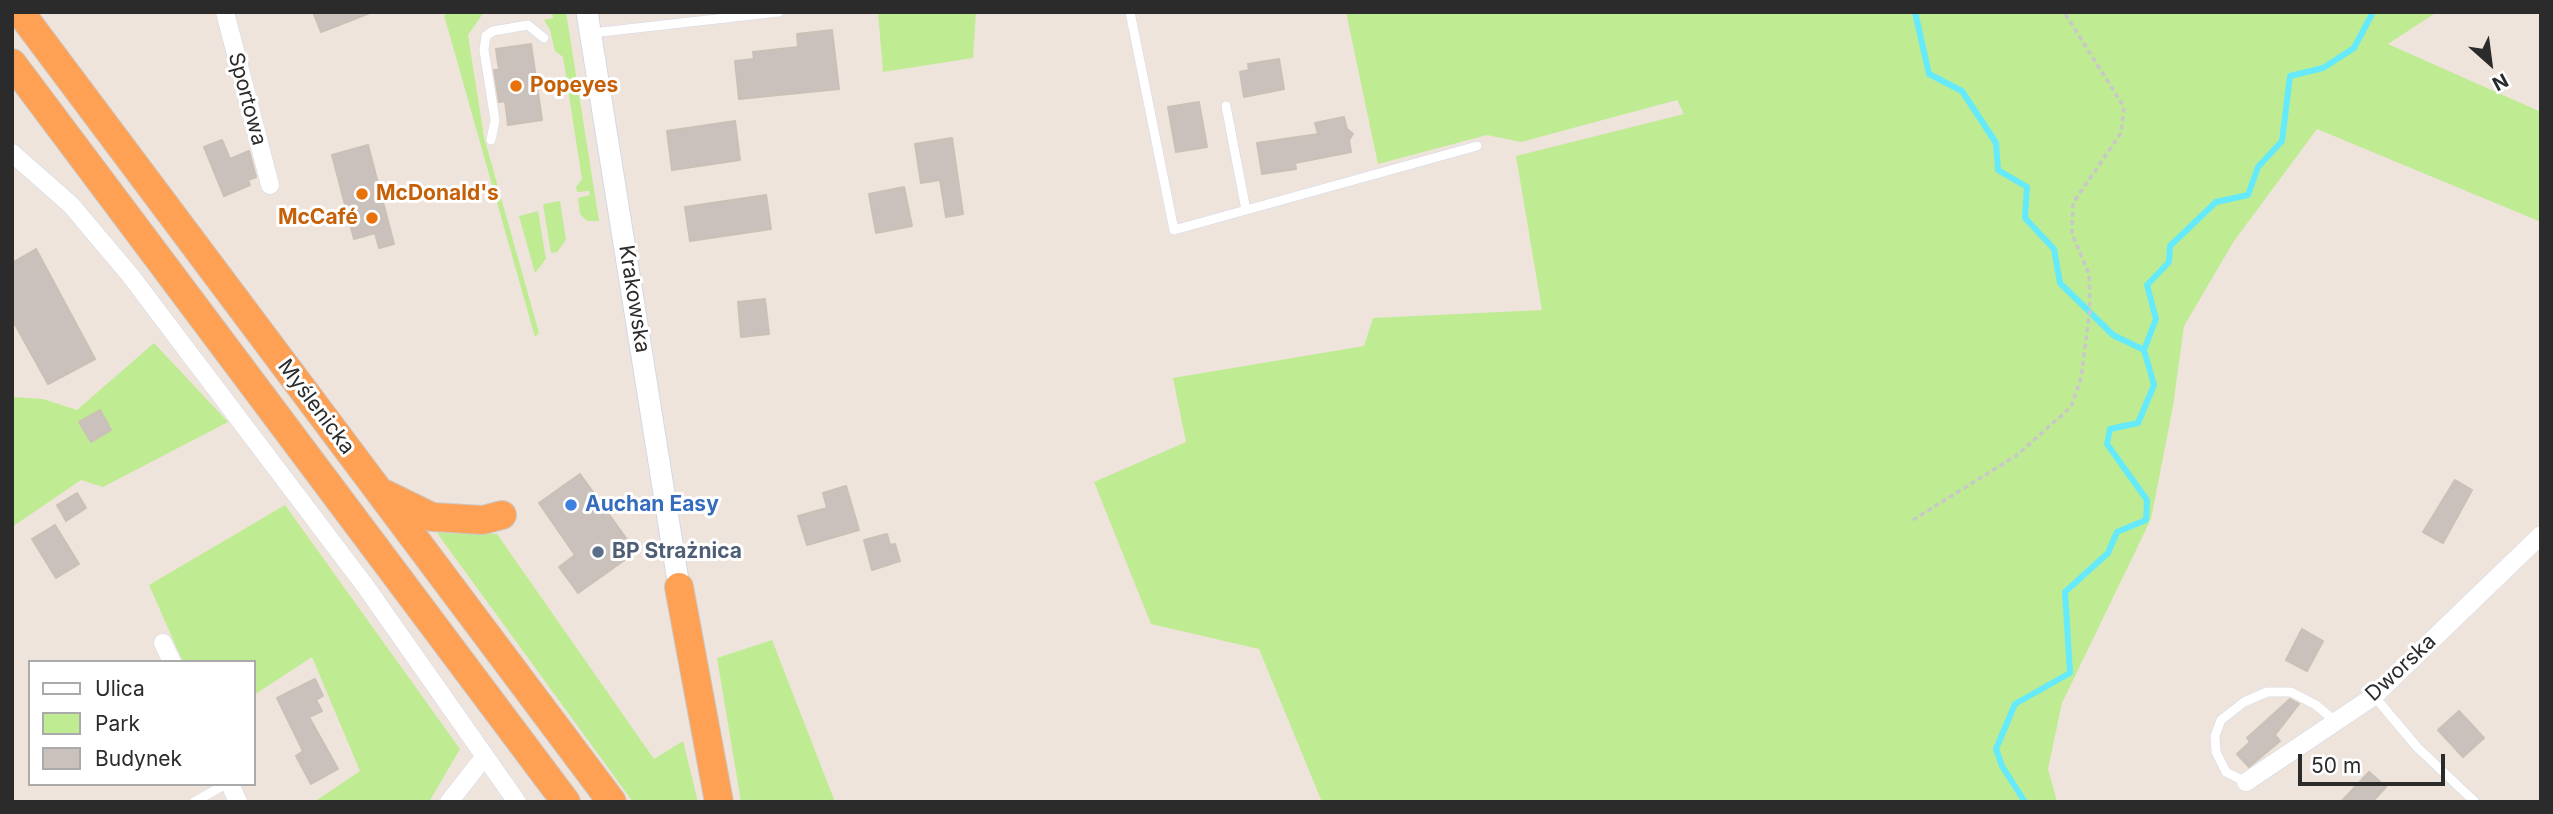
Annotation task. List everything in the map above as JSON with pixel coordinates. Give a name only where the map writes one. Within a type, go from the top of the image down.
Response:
[{"type":"highway","name":"Myślenicka","points":[[20,12],[612,802]]},
{"type":"highway","name":"Myślenicka","points":[[12,63],[566,802]]},
{"type":"highway","points":[[379,491],[432,517],[483,520],[502,515]]},
{"type":"highway","points":[[679,587],[719,802]]},
{"type":"street","name":"Sportowa","points":[[225,12],[270,185]]},
{"type":"street","name":"Krakowska","points":[[587,12],[679,587]]},
{"type":"street","points":[[12,153],[71,205],[130,275],[366,587],[517,802]]},
{"type":"street","name":"Dworska","points":[[2246,782],[2374,696],[2541,536]]},
{"type":"street","points":[[163,643],[171,660]]},
{"type":"street","points":[[449,802],[485,756]]},
{"type":"street","points":[[229,786],[238,802]]},
{"type":"lane","points":[[590,34],[779,12]]},
{"type":"lane","points":[[1130,12],[1174,230],[1477,146]]},
{"type":"lane","points":[[491,140],[495,120],[484,50],[486,36],[493,31],[528,25],[544,38]]},
{"type":"lane","points":[[1226,106],[1246,210]]},
{"type":"lane","points":[[2246,782],[2226,772],[2216,752],[2215,736],[2221,720],[2244,702],[2267,691],[2291,692],[2316,705],[2336,722]]},
{"type":"lane","points":[[2374,696],[2417,747],[2475,802]]},
{"type":"lane","points":[[194,802],[224,786]]},
{"type":"path","points":[[1913,520],[2017,455],[2071,407],[2081,378],[2090,309],[2089,274],[2072,234],[2074,203],[2121,133],[2124,107],[2064,12]]},
{"type":"green space","points":[[453,12],[484,12],[468,35],[484,137],[539,333],[535,337],[444,15]]},
{"type":"green space","points":[[552,12],[566,12],[599,221],[587,221],[580,214],[578,198],[590,195],[589,191],[577,192],[576,187],[582,179],[563,57],[555,51],[550,30],[544,20],[553,18]]},
{"type":"green space","points":[[878,12],[976,12],[973,58],[883,72]]},
{"type":"green space","points":[[1346,12],[2437,12],[2388,44],[2541,112],[2541,222],[2317,129],[2234,241],[2184,326],[2173,406],[2151,519],[2062,703],[2048,769],[2057,802],[1322,802],[1259,649],[1151,624],[1094,482],[1186,442],[1173,378],[1364,346],[1373,318],[1542,310],[1516,156],[1684,114],[1677,100],[1521,142],[1487,135],[1378,164]]},
{"type":"green space","points":[[560,201],[566,240],[557,252],[551,253],[543,204]]},
{"type":"green space","points":[[538,211],[546,259],[535,273],[519,216]]},
{"type":"green space","points":[[154,343],[228,422],[103,487],[81,480],[12,527],[12,397],[43,399],[77,410]]},
{"type":"green space","points":[[285,505],[460,749],[429,802],[314,802],[360,771],[312,657],[256,694],[256,660],[182,660],[149,585]]},
{"type":"green space","points":[[437,533],[497,534],[654,759],[683,741],[698,802],[633,802]]},
{"type":"green space","points":[[772,640],[835,802],[741,802],[717,658]]},
{"type":"building","points":[[313,12],[369,12],[370,13],[321,32]]},
{"type":"building","points":[[832,30],[839,89],[739,99],[735,61],[754,59],[753,52],[798,47],[797,34]]},
{"type":"building","name":"Popeyes","points":[[531,44],[542,120],[508,125],[505,101],[499,102],[494,70],[499,70],[496,49]]},
{"type":"building","points":[[1279,59],[1284,89],[1244,97],[1240,72],[1249,70],[1248,64]]},
{"type":"building","points":[[1199,102],[1207,147],[1176,152],[1168,107]]},
{"type":"building","points":[[1344,117],[1347,129],[1353,134],[1349,140],[1351,152],[1295,163],[1296,169],[1262,174],[1257,143],[1318,134],[1315,123]]},
{"type":"building","points":[[735,121],[740,160],[672,170],[667,131]]},
{"type":"building","points":[[952,138],[963,214],[946,217],[940,180],[921,183],[915,144]]},
{"type":"building","points":[[222,140],[230,159],[249,151],[256,177],[248,180],[250,185],[224,196],[204,147]]},
{"type":"building","name":"McDonald's","points":[[368,145],[394,244],[379,248],[375,233],[354,239],[332,155]]},
{"type":"building","points":[[904,187],[912,226],[876,233],[869,194]]},
{"type":"building","points":[[766,195],[771,229],[690,241],[685,207]]},
{"type":"building","points":[[36,249],[95,359],[48,384],[12,319],[12,263]]},
{"type":"building","points":[[765,299],[769,334],[741,337],[738,302]]},
{"type":"building","points":[[100,410],[111,430],[91,442],[79,422]]},
{"type":"building","points":[[580,474],[636,552],[578,593],[559,567],[575,555],[539,503]]},
{"type":"building","points":[[2455,480],[2472,490],[2443,543],[2423,532]]},
{"type":"building","points":[[846,486],[859,530],[807,545],[798,516],[827,508],[823,493]]},
{"type":"building","points":[[77,493],[86,508],[66,521],[57,505]]},
{"type":"building","points":[[55,525],[79,564],[56,578],[32,539]]},
{"type":"building","points":[[887,534],[890,545],[895,544],[900,561],[872,570],[864,540]]},
{"type":"building","points":[[2302,629],[2323,641],[2307,671],[2286,660]]},
{"type":"building","points":[[315,679],[323,696],[316,700],[322,711],[309,717],[338,769],[311,784],[296,756],[303,751],[277,698]]},
{"type":"building","points":[[2290,699],[2299,704],[2275,735],[2280,741],[2249,767],[2237,754],[2250,742],[2247,738]]},
{"type":"building","points":[[2459,711],[2484,738],[2463,757],[2438,730]]},
{"type":"building","points":[[2369,772],[2386,787],[2372,802],[2341,802]]},
{"type":"waterway","points":[[1915,12],[1929,74],[1962,91],[1996,143],[1998,170],[2027,187],[2025,218],[2054,249],[2060,283],[2113,335],[2144,350]]},
{"type":"waterway","points":[[2025,802],[2002,766],[1996,749],[2015,704],[2070,673],[2065,592],[2108,553],[2117,532],[2146,520],[2147,500],[2107,444],[2110,429],[2138,423],[2154,385],[2144,350],[2156,319],[2147,285],[2169,262],[2170,246],[2216,202],[2248,195],[2258,167],[2282,141],[2290,76],[2323,68],[2354,48],[2373,12]]},
{"type":"place","name":"Popeyes","points":[[516,86]]},
{"type":"place","name":"McDonald's","points":[[362,194]]},
{"type":"place","name":"McCafé","points":[[372,218]]},
{"type":"place","name":"Auchan Easy","points":[[571,505]]},
{"type":"place","name":"BP Strażnica","points":[[598,552]]}]
